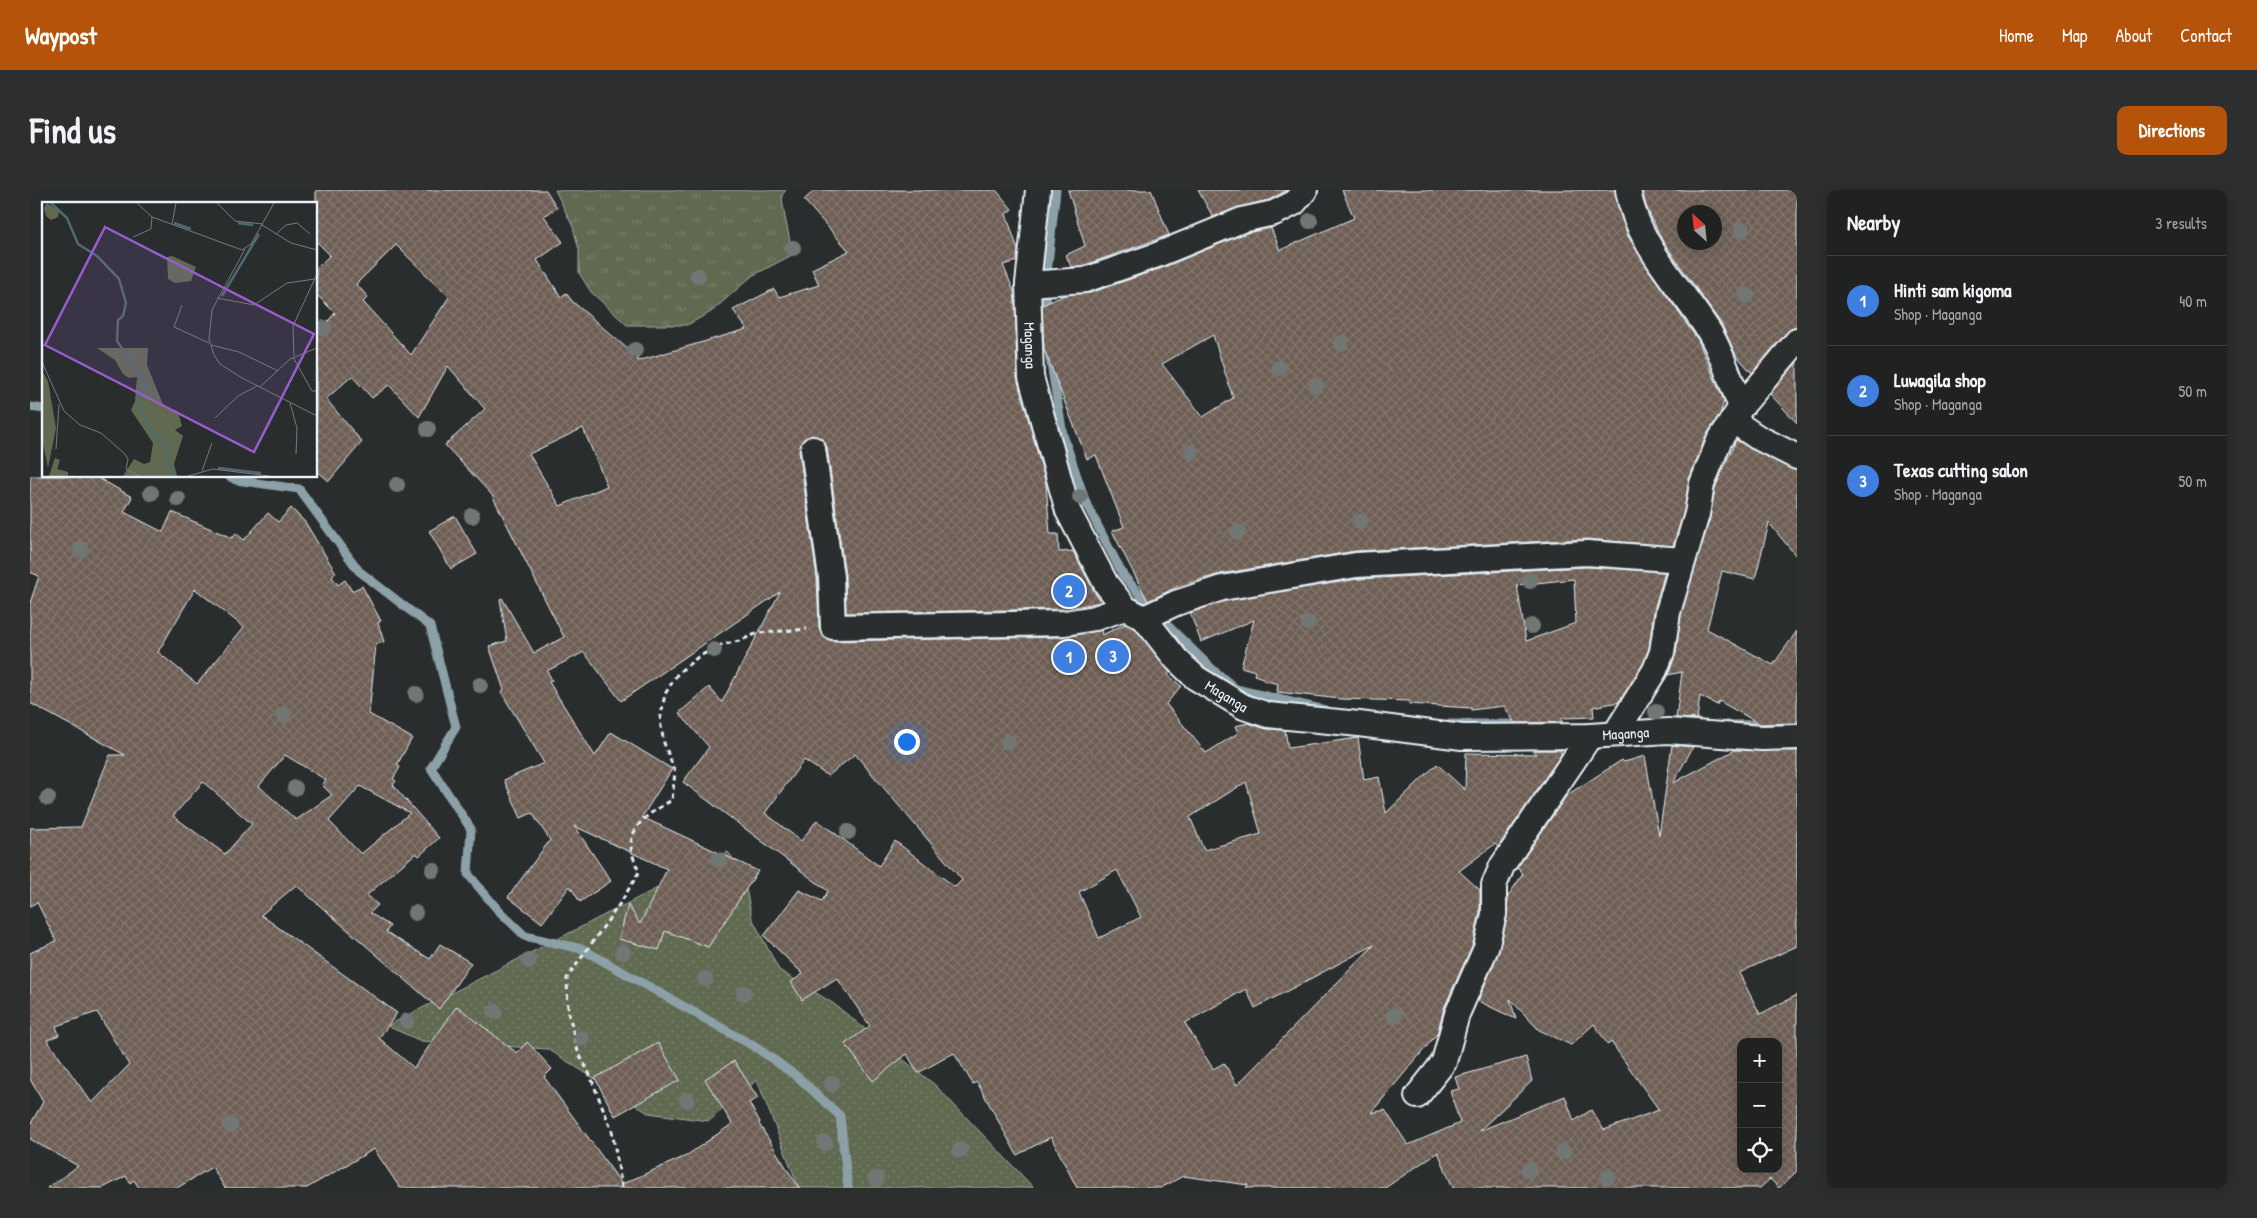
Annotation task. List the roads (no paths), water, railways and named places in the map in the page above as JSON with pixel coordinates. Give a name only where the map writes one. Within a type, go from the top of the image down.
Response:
[{"type":"street","name":"Maganga","points":[[1038,190],[1028,284],[1031,377],[1068,511],[1106,584],[1196,678],[1244,707],[1268,715],[1462,737],[1590,736],[1668,731],[1762,738],[1797,737]]},
{"type":"street","points":[[1028,284],[1067,282],[1092,278],[1242,220],[1274,213],[1294,203],[1305,190]]},
{"type":"street","points":[[1628,190],[1632,210],[1642,233],[1711,335],[1736,414],[1757,437],[1797,457]]},
{"type":"street","points":[[1615,734],[1655,670],[1662,652],[1668,612],[1697,514],[1702,484],[1719,440],[1736,414],[1797,341]]},
{"type":"street","points":[[813,449],[831,577],[833,627],[1065,623],[1134,613],[1176,603],[1222,588],[1356,565],[1586,553],[1683,560]]},
{"type":"street","points":[[1417,1096],[1444,1062],[1457,1014],[1486,948],[1494,914],[1494,885],[1502,866],[1590,736]]},
{"type":"waterway","points":[[1046,314],[1047,273],[1056,190]]},
{"type":"waterway","points":[[1049,352],[1063,435],[1086,503],[1123,575],[1156,614],[1211,668],[1236,689],[1325,710]]},
{"type":"waterway","points":[[30,407],[42,409]]},
{"type":"waterway","points":[[232,478],[299,489],[359,571],[430,626],[456,727],[431,768],[471,829],[468,874],[498,910],[525,936],[582,949],[757,1048],[799,1078],[840,1116],[848,1188]]},
{"type":"waterway","points":[[1450,724],[1557,724]]},
{"type":"waterway","points":[[1727,725],[1797,724]]},
{"type":"place","name":"Luwagila shop","points":[[1069,591]]},
{"type":"place","name":"Texas cutting salon","points":[[1113,656]]},
{"type":"place","name":"Hinti sam kigoma","points":[[1069,657]]}]
